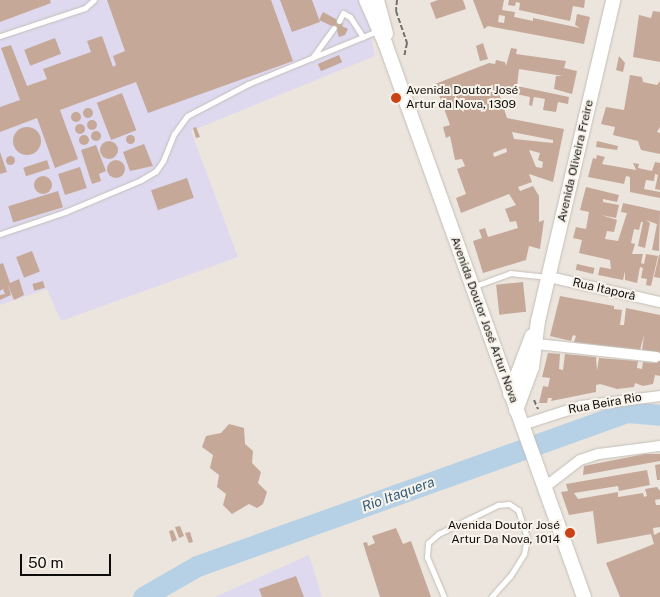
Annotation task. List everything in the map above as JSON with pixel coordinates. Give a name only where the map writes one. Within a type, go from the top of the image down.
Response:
[{"type":"main road","name":"Avenida Doutor José Artur Nova","points":[[366,0],[385,42],[584,597]]},
{"type":"main road","name":"Avenida Doutor José Artur Nova","points":[[377,0],[386,26],[385,42]]},
{"type":"main road","name":"Avenida Oliveira Freire","points":[[510,394],[538,322],[613,0]]},
{"type":"main road","name":"Avenida Oliveira Freire","points":[[516,410],[537,344],[538,322]]},
{"type":"street","name":"Rua Itaporâ","points":[[549,277],[660,302]]},
{"type":"street","points":[[537,344],[656,357]]},
{"type":"street","name":"Rua Beira Rio","points":[[523,429],[581,406],[660,396]]},
{"type":"street","points":[[544,487],[580,460],[599,454],[660,446]]},
{"type":"lane","points":[[0,36],[85,8],[94,0]]},
{"type":"lane","points":[[339,20],[343,13],[350,17],[363,36]]},
{"type":"lane","points":[[312,58],[334,28]]},
{"type":"lane","points":[[0,234],[65,212],[140,180],[156,171],[164,161],[174,134],[187,116],[248,84],[378,30]]},
{"type":"lane","points":[[472,287],[510,273],[549,277]]},
{"type":"lane","points":[[444,597],[427,557],[428,543],[438,534],[498,505],[509,504],[518,510],[527,537],[524,554],[510,576],[491,597]]},
{"type":"shaded area","points":[[0,0],[364,0],[375,56],[191,131],[238,257],[61,321],[47,289],[0,305]]},
{"type":"shaded area","points":[[309,555],[322,597],[215,597]]},
{"type":"building","points":[[0,0],[50,0],[51,3],[0,22]]},
{"type":"building","points":[[107,0],[271,0],[293,61],[148,113],[136,82],[60,110],[78,159],[55,168],[37,118],[0,132],[0,107],[20,100],[1,48],[11,45],[27,86],[47,79],[43,69],[91,52],[87,41],[102,36],[113,67],[116,65],[113,56],[125,51]]},
{"type":"building","points":[[280,0],[312,0],[320,22],[292,32]]},
{"type":"building","points":[[438,0],[463,0],[466,9],[436,19],[430,3]]},
{"type":"building","points":[[473,0],[504,0],[502,10],[515,12],[514,17],[533,21],[533,18],[580,28],[575,25],[577,14],[590,17],[584,44],[488,26],[484,29]],"holes":[[[499,15],[505,16],[504,23],[498,22]]]},
{"type":"building","points":[[509,0],[585,0],[584,8],[573,6],[570,21],[519,10],[520,3],[516,2],[515,6],[508,5]]},
{"type":"building","points":[[653,11],[660,12],[660,62],[633,57],[639,15],[651,18]]},
{"type":"building","points":[[323,12],[343,23],[342,26],[348,29],[345,35],[339,37],[336,28],[319,20]]},
{"type":"building","points":[[55,38],[61,54],[30,66],[24,50]]},
{"type":"building","points":[[483,43],[488,59],[480,61],[476,46]]},
{"type":"building","points":[[511,48],[517,49],[516,54],[566,61],[564,68],[577,71],[572,94],[554,89],[556,76],[563,76],[519,69],[517,86],[569,97],[568,104],[558,102],[556,112],[543,110],[545,99],[534,97],[532,106],[529,105],[530,97],[498,90],[507,118],[564,129],[553,182],[529,174],[532,182],[518,187],[520,191],[533,186],[539,196],[539,222],[544,220],[540,249],[529,246],[526,260],[483,273],[473,241],[482,238],[479,230],[485,228],[488,237],[518,228],[516,221],[510,222],[505,209],[516,205],[509,194],[461,213],[456,198],[466,194],[457,169],[465,166],[462,159],[455,160],[450,136],[446,138],[443,127],[450,125],[435,84],[489,63],[495,64],[496,60],[505,62],[506,66]],"holes":[[[512,132],[553,140],[553,143],[514,139]],[[506,148],[507,152],[494,157],[493,153]],[[529,150],[540,153],[538,160],[543,162],[542,168],[536,167]]]},
{"type":"building","points":[[339,55],[342,62],[321,71],[318,64]]},
{"type":"building","points":[[619,56],[625,63],[623,72],[616,70]]},
{"type":"building","points":[[630,75],[642,77],[643,82],[657,85],[660,81],[660,127],[657,132],[660,133],[660,154],[641,150],[638,141],[613,135],[615,127],[601,124],[606,107],[624,110]]},
{"type":"building","points":[[122,93],[136,130],[111,140],[97,103]]},
{"type":"building","points":[[86,108],[90,108],[93,113],[92,117],[86,118],[83,115],[83,111]]},
{"type":"building","points":[[74,112],[78,112],[81,117],[80,121],[74,122],[71,119],[71,115]]},
{"type":"building","points":[[90,120],[94,120],[97,125],[96,129],[90,130],[87,127],[87,123]]},
{"type":"building","points":[[78,124],[82,124],[85,129],[84,133],[78,134],[75,131],[75,127]]},
{"type":"building","points":[[27,127],[37,131],[41,141],[37,151],[27,155],[17,151],[13,141],[17,131]]},
{"type":"building","points":[[196,127],[200,137],[196,138],[193,128]]},
{"type":"building","points":[[94,131],[98,131],[101,136],[100,140],[94,141],[91,138],[91,134]]},
{"type":"building","points":[[130,134],[135,139],[130,144],[125,139]]},
{"type":"building","points":[[82,135],[86,135],[89,140],[88,144],[82,145],[79,142],[79,138]]},
{"type":"building","points":[[109,141],[115,144],[118,150],[115,156],[109,159],[103,156],[100,150],[103,144]]},
{"type":"building","points":[[597,141],[618,146],[617,150],[596,147]]},
{"type":"building","points":[[144,144],[153,166],[130,171],[123,152]]},
{"type":"building","points":[[96,145],[106,171],[99,174],[101,181],[92,184],[81,150]]},
{"type":"building","points":[[0,152],[7,172],[0,174]]},
{"type":"building","points":[[597,155],[605,157],[602,164],[636,170],[633,163],[639,164],[638,168],[652,171],[655,162],[660,163],[660,190],[655,189],[658,175],[655,174],[654,181],[646,180],[644,189],[660,192],[660,198],[630,192],[630,177],[626,176],[624,184],[588,177],[593,158],[596,159]]},
{"type":"building","points":[[10,156],[14,160],[10,164],[6,160]]},
{"type":"building","points":[[47,160],[50,169],[26,176],[23,168]]},
{"type":"building","points":[[116,160],[122,163],[125,169],[122,175],[116,178],[110,175],[107,169],[110,163]]},
{"type":"building","points":[[80,167],[87,188],[65,195],[58,174]]},
{"type":"building","points":[[43,176],[49,179],[52,185],[49,191],[43,194],[37,191],[34,185],[37,179]]},
{"type":"building","points":[[187,178],[194,198],[158,210],[151,190]]},
{"type":"building","points":[[586,187],[619,195],[617,202],[603,199],[603,202],[619,205],[616,218],[601,215],[617,220],[614,232],[607,231],[605,239],[618,241],[627,213],[621,212],[623,203],[660,211],[659,251],[652,250],[657,224],[646,220],[650,223],[645,248],[638,246],[643,222],[641,222],[639,230],[634,229],[631,243],[635,244],[632,254],[643,254],[641,263],[644,264],[646,254],[658,256],[651,286],[646,285],[647,279],[641,278],[643,268],[640,267],[637,283],[625,280],[625,271],[623,280],[598,275],[600,267],[611,269],[610,260],[579,253],[582,240],[573,238],[576,227],[586,229],[589,212],[580,210]]},
{"type":"building","points":[[58,191],[63,207],[13,222],[8,206]]},
{"type":"building","points":[[32,251],[40,272],[24,278],[16,257]]},
{"type":"building","points":[[660,255],[660,278],[654,277]]},
{"type":"building","points":[[3,263],[10,283],[19,279],[24,295],[14,300],[8,285],[11,295],[0,300],[0,295],[5,294],[3,289],[0,291],[0,264]]},
{"type":"building","points":[[577,264],[595,268],[593,274],[576,270]]},
{"type":"building","points":[[43,281],[45,288],[34,291],[32,284]]},
{"type":"building","points":[[523,282],[526,312],[499,315],[496,285]]},
{"type":"building","points":[[560,296],[614,306],[614,309],[622,310],[620,325],[624,325],[626,308],[660,315],[660,353],[642,351],[644,335],[640,350],[574,342],[576,336],[573,335],[571,341],[550,336]]},
{"type":"building","points":[[548,353],[560,354],[559,369],[563,370],[565,354],[596,357],[597,371],[599,358],[638,361],[637,368],[642,369],[643,362],[657,363],[660,353],[660,376],[655,375],[653,384],[643,386],[635,383],[634,387],[617,389],[600,384],[596,385],[596,392],[551,401],[552,398],[548,398],[547,403],[539,403],[543,386],[548,387],[550,378],[542,377]]},
{"type":"building","points":[[229,424],[244,428],[245,444],[253,451],[252,463],[261,472],[258,483],[267,492],[263,504],[257,508],[249,504],[232,514],[223,505],[226,494],[217,487],[219,475],[210,468],[213,455],[202,447],[206,436],[221,433]]},
{"type":"building","points":[[645,454],[660,454],[660,461],[583,475],[584,466]]},
{"type":"building","points":[[660,464],[660,480],[657,480],[655,465]]},
{"type":"building","points":[[647,470],[650,485],[619,491],[618,486],[574,493],[578,499],[618,492],[618,497],[643,493],[644,497],[647,496],[645,489],[657,487],[660,491],[660,499],[655,500],[656,505],[660,505],[660,527],[653,528],[654,535],[660,532],[660,597],[620,597],[606,563],[654,544],[651,534],[597,544],[593,511],[569,515],[561,492],[568,491],[566,484]]},
{"type":"building","points":[[180,526],[184,536],[179,538],[175,527]]},
{"type":"building","points":[[396,528],[403,544],[411,541],[431,597],[380,597],[363,543],[367,542],[368,546],[375,543],[372,536]]},
{"type":"building","points":[[173,530],[177,540],[172,542],[169,531]]},
{"type":"building","points":[[190,532],[193,542],[189,543],[185,533]]},
{"type":"building","points":[[296,576],[304,597],[262,597],[259,589]]},
{"type":"waterway","name":"Rio Itaquera","points":[[143,597],[197,566],[627,412],[660,415]]},
{"type":"place","name":"Avenida Doutor José Artur da Nova, 1309","points":[[396,98]]},
{"type":"place","name":"Avenida Doutor José Artur Da Nova, 1014","points":[[570,533]]}]
